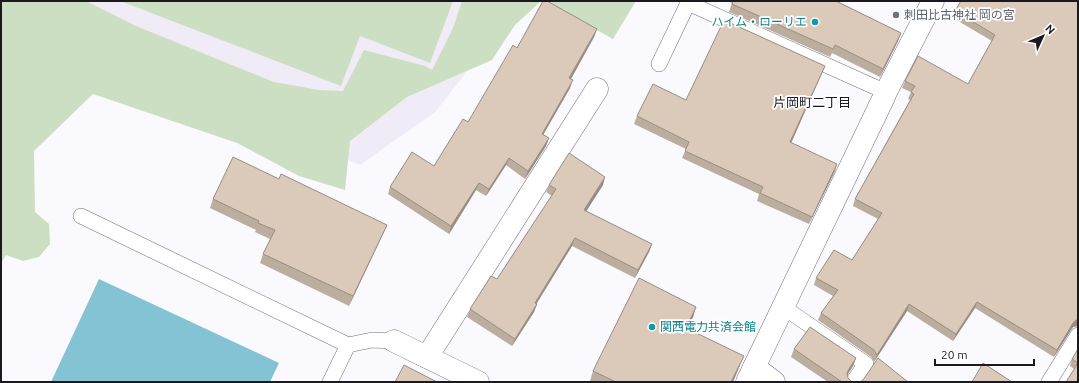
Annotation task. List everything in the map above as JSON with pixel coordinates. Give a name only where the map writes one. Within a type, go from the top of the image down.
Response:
[{"type":"street","points":[[774,382],[750,375],[886,92],[933,1]]},
{"type":"street","points":[[426,357],[596,89]]},
{"type":"street","points":[[394,341],[478,382]]},
{"type":"lane","points":[[659,64],[688,2],[886,92]]},
{"type":"lane","points":[[81,216],[348,345],[372,340],[394,341]]},
{"type":"lane","points":[[783,307],[866,364],[854,382]]},
{"type":"lane","points":[[1049,382],[1078,335]]},
{"type":"lane","points":[[330,382],[348,345]]},
{"type":"shaded area","points":[[35,1],[523,1],[435,112],[360,165],[30,23]]},
{"type":"green space","points":[[1,1],[86,1],[136,26],[274,82],[319,90],[343,91],[364,50],[425,66],[432,70],[453,28],[462,1],[541,1],[515,25],[492,60],[407,97],[350,141],[345,190],[299,176],[237,143],[93,94],[34,151],[35,212],[49,224],[50,244],[39,257],[23,261],[6,255],[1,263]]},
{"type":"green space","points":[[120,1],[453,1],[430,63],[360,36],[341,86]]},
{"type":"green space","points":[[544,1],[636,1],[613,39]]},
{"type":"water","points":[[99,279],[279,363],[270,382],[51,382]]},
{"type":"building","points":[[543,1],[547,1],[597,29],[569,78],[573,80],[542,134],[549,138],[528,171],[509,158],[489,189],[479,183],[451,226],[390,187],[412,152],[434,166],[463,119],[468,122],[513,45],[517,48]]},
{"type":"building","name":"ハイム・ローリエ","points":[[733,1],[836,1],[901,33],[883,69],[835,45],[833,49],[732,4]]},
{"type":"building","points":[[961,1],[1078,1],[1078,320],[1073,323],[1057,350],[977,302],[956,334],[909,304],[877,355],[874,350],[821,313],[838,290],[816,278],[834,250],[852,260],[882,213],[855,199],[914,94],[911,92],[915,86],[905,81],[918,56],[968,84],[995,35],[955,11]]},
{"type":"building","points":[[724,20],[825,66],[790,142],[837,164],[812,217],[760,193],[763,187],[685,151],[689,142],[637,116],[653,84],[686,100]]},
{"type":"building","points":[[569,153],[605,177],[584,210],[652,244],[638,270],[575,238],[515,339],[470,309],[491,276],[497,279],[556,189],[549,185]]},
{"type":"building","points":[[233,157],[279,179],[281,174],[387,225],[353,296],[263,254],[275,230],[258,223],[259,221],[213,199]]},
{"type":"building","name":"関西電力共済会館","points":[[639,278],[696,307],[686,328],[744,356],[731,382],[616,382],[593,371]]},
{"type":"building","points":[[810,327],[856,358],[847,373],[848,378],[852,382],[842,382],[794,349]]},
{"type":"building","points":[[1078,349],[1078,363],[1072,359]]},
{"type":"building","points":[[878,358],[908,382],[860,382]]},
{"type":"building","points":[[983,363],[1012,382],[972,382]]},
{"type":"building","points":[[1078,363],[1078,382],[1066,382]]},
{"type":"building","points":[[404,365],[437,382],[395,382]]},
{"type":"place","name":"刺田比古神社 岡の宮","points":[[896,15]]},
{"type":"place","name":"ハイム・ローリエ","points":[[815,22]]},
{"type":"place","name":"関西電力共済会館","points":[[652,327]]},
{"type":"district","name":"片岡町二丁目","points":[[812,102]]}]
